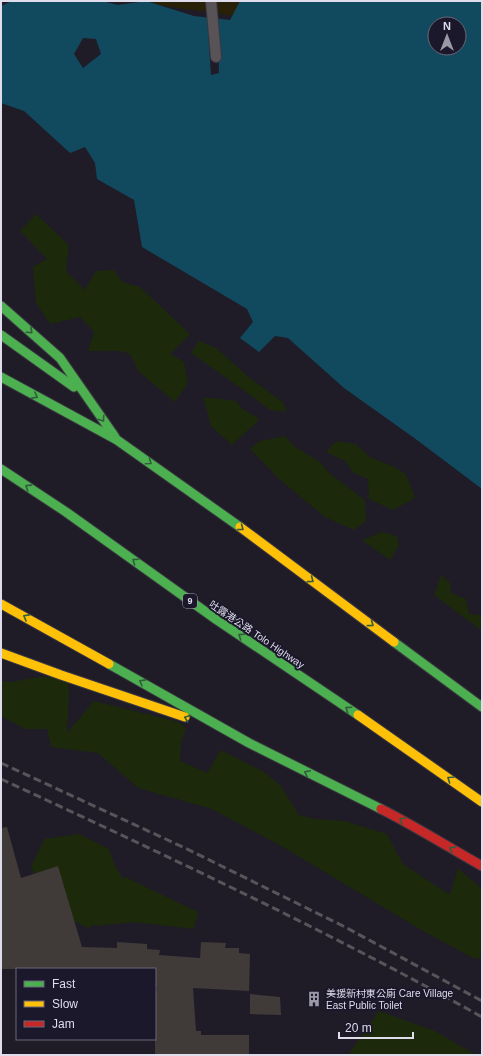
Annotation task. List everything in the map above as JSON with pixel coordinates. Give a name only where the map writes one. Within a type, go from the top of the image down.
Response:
[{"type":"highway","points":[[1,306],[60,358],[117,440]]},
{"type":"highway","points":[[1,335],[88,397]]},
{"type":"highway","points":[[1,377],[117,440],[210,505],[482,707]]},
{"type":"highway","name":"吐露港公路 Tolo Highway","points":[[1,469],[66,512],[217,620],[381,730],[482,802]]},
{"type":"highway","points":[[1,604],[249,743],[401,819],[482,866]]},
{"type":"highway","points":[[1,653],[186,718],[249,743]]},
{"type":"lane","points":[[211,1],[216,57]]},
{"type":"green space","points":[[36,214],[69,245],[66,271],[85,290],[96,271],[114,270],[122,282],[140,287],[190,334],[170,354],[184,362],[188,383],[175,402],[138,371],[130,354],[121,351],[88,351],[94,332],[80,317],[50,324],[36,303],[33,267],[47,259],[20,231]]},
{"type":"green space","points":[[199,341],[216,348],[250,378],[284,403],[286,412],[270,410],[191,353]]},
{"type":"green space","points":[[203,397],[236,401],[242,409],[260,419],[232,445],[211,426]]},
{"type":"green space","points":[[285,436],[294,446],[320,462],[329,473],[365,500],[366,521],[354,530],[325,517],[280,480],[250,449],[260,441]]},
{"type":"green space","points":[[336,441],[356,444],[370,457],[392,466],[406,474],[415,498],[393,510],[369,499],[368,479],[354,473],[345,461],[326,452]]},
{"type":"green space","points":[[382,532],[397,536],[399,545],[390,560],[362,540]]},
{"type":"green space","points":[[441,575],[450,583],[451,593],[466,599],[469,614],[482,615],[482,631],[434,595]]},
{"type":"green space","points":[[38,677],[68,677],[69,694],[67,733],[94,701],[179,722],[186,728],[181,742],[180,761],[207,773],[221,750],[264,772],[281,786],[299,815],[315,819],[345,821],[387,834],[403,864],[450,895],[458,868],[482,889],[482,959],[473,958],[423,931],[283,847],[212,809],[138,788],[98,753],[51,747],[47,729],[25,729],[1,716],[1,681],[11,682]]},
{"type":"green space","points":[[79,834],[109,849],[115,866],[123,879],[125,877],[198,912],[194,929],[134,922],[94,926],[94,924],[88,928],[56,912],[31,867],[44,839]]},
{"type":"green space","points":[[379,1011],[435,1031],[476,1055],[348,1055]]},
{"type":"sand","points":[[130,1],[242,1],[235,16]]},
{"type":"water","points":[[12,1],[102,1],[118,5],[146,1],[194,16],[230,20],[240,1],[482,1],[482,489],[344,388],[288,338],[275,336],[259,352],[240,338],[253,322],[247,309],[142,247],[134,200],[97,179],[95,163],[85,147],[70,153],[24,111],[1,103],[1,6]],"holes":[[[83,38],[96,39],[101,54],[83,68],[74,54]]]},
{"type":"pier","points":[[207,15],[217,17],[219,73],[211,75]]},
{"type":"building","points":[[7,827],[21,878],[58,866],[82,947],[117,948],[117,942],[147,944],[147,949],[160,950],[159,955],[200,958],[201,942],[226,943],[225,948],[239,948],[239,953],[250,954],[249,991],[193,988],[196,1031],[201,1031],[201,1035],[249,1035],[249,1055],[155,1055],[157,987],[156,968],[1,969],[1,828]]},
{"type":"building","points":[[250,994],[280,997],[281,1015],[250,1014]]},
{"type":"railway","points":[[1,763],[185,848],[345,927],[482,1001]]},
{"type":"railway","points":[[1,779],[183,864],[304,923],[482,1017]]},
{"type":"traffic: fast","points":[[1,306],[60,358],[115,437]]},
{"type":"traffic: fast","points":[[1,335],[74,387]]},
{"type":"traffic: fast","points":[[1,377],[117,440],[240,527]]},
{"type":"traffic: fast","points":[[1,469],[66,512],[217,620],[358,715]]},
{"type":"traffic: fast","points":[[394,642],[482,707]]},
{"type":"traffic: fast","points":[[109,664],[249,743],[381,809]]},
{"type":"traffic: slow","points":[[240,527],[394,642]]},
{"type":"traffic: slow","points":[[1,604],[109,664]]},
{"type":"traffic: slow","points":[[1,653],[185,717]]},
{"type":"traffic: slow","points":[[358,715],[482,802]]},
{"type":"traffic: jam","points":[[381,809],[419,829],[482,866]]},
{"type":"place","name":"美援新村東公廁 Care Village East Public Toilet","points":[[314,999]]}]
